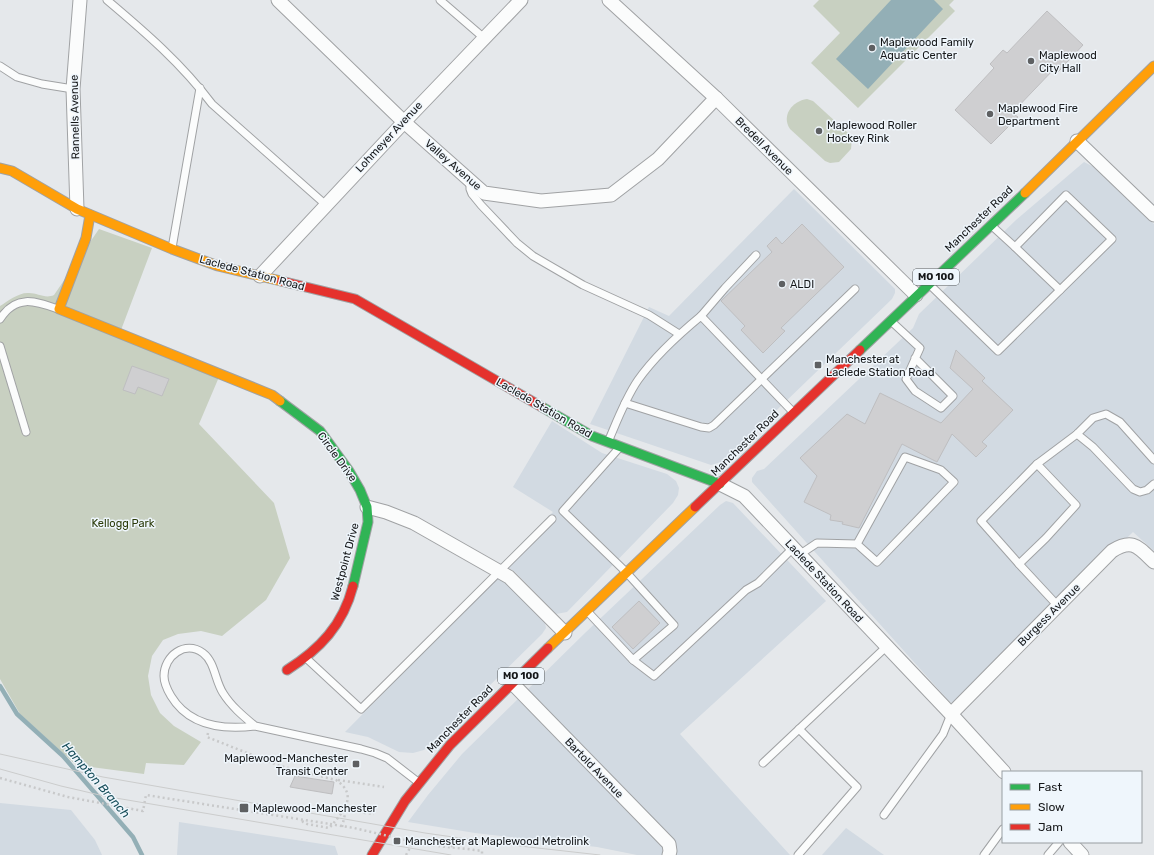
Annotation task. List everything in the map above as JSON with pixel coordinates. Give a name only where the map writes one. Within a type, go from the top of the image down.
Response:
[{"type":"street","name":"Rannells Avenue","points":[[77,210],[73,89],[80,0]]},
{"type":"street","name":"Valley Avenue","points":[[278,0],[404,122],[484,193],[541,201],[610,195],[658,159],[716,98]]},
{"type":"street","name":"Lohmeyer Avenue","points":[[260,276],[521,0]]},
{"type":"street","name":"Bredell Avenue","points":[[610,0],[716,98],[916,295]]},
{"type":"street","name":"Manchester Road","points":[[372,855],[395,817],[419,782],[450,745],[626,572],[929,284],[1154,66]]},
{"type":"street","points":[[1077,141],[1154,215]]},
{"type":"street","name":"Laclede Station Road","points":[[0,168],[12,171],[77,210],[218,266],[355,299],[592,436],[720,484],[744,496],[1003,771]]},
{"type":"street","points":[[59,309],[86,238],[90,215]]},
{"type":"street","name":"Circle Drive","points":[[59,309],[272,395],[320,431],[349,471],[360,490],[367,507]]},
{"type":"street","points":[[367,507],[386,512],[414,523],[510,577],[565,633]]},
{"type":"street","name":"Westpoint Drive","points":[[287,670],[306,658],[327,638],[343,614],[352,590],[364,543],[368,522],[367,507]]},
{"type":"street","name":"Burgess Avenue","points":[[951,714],[1112,551],[1120,546],[1130,544],[1140,548],[1154,562]]},
{"type":"street","name":"Bartold Avenue","points":[[513,684],[669,844],[669,855]]},
{"type":"street","points":[[1071,843],[1082,855]]},
{"type":"lane","points":[[107,0],[166,51],[200,88],[212,104],[326,205]]},
{"type":"lane","points":[[440,0],[484,38]]},
{"type":"lane","points":[[0,66],[17,77],[42,84],[73,89]]},
{"type":"lane","points":[[172,249],[200,88]]},
{"type":"lane","points":[[470,181],[470,189],[472,194],[481,205],[517,243],[533,256],[583,285],[649,315],[679,334]]},
{"type":"lane","points":[[929,284],[998,351],[1112,239],[1066,195],[1015,247]]},
{"type":"lane","points":[[991,224],[1060,290]]},
{"type":"lane","points":[[608,442],[625,403],[637,381],[662,350],[701,316],[725,288],[756,256]]},
{"type":"lane","points":[[625,403],[701,427],[709,428],[762,380],[855,289]]},
{"type":"lane","points":[[0,319],[6,310],[15,304],[26,301],[36,302],[59,309]]},
{"type":"lane","points":[[701,316],[794,413]]},
{"type":"lane","points":[[890,320],[920,348],[915,358],[906,379],[915,390],[941,408],[953,396],[915,358]]},
{"type":"lane","points":[[0,346],[26,432]]},
{"type":"lane","points":[[1058,606],[981,521],[1037,464],[1077,434],[1093,418],[1106,414],[1120,422],[1154,460]]},
{"type":"lane","points":[[1077,434],[1093,448],[1133,489],[1140,492],[1147,490],[1154,484]]},
{"type":"lane","points":[[620,446],[563,511],[626,572],[674,625],[633,660]]},
{"type":"lane","points":[[587,611],[633,660],[654,676],[746,590],[758,584],[796,552],[817,542],[858,544],[877,562],[954,482],[942,470],[905,457],[858,544]]},
{"type":"lane","points":[[1020,564],[1076,505],[1037,464]]},
{"type":"lane","points":[[306,658],[361,709],[552,519]]},
{"type":"lane","points":[[763,763],[886,646]]},
{"type":"lane","points":[[255,726],[231,704],[223,693],[217,682],[209,658],[202,652],[191,648],[181,648],[171,656],[165,665],[164,678],[168,690],[176,703],[194,718],[212,725],[237,728],[255,726],[361,749],[386,758],[419,782]]},
{"type":"lane","points":[[884,815],[943,734],[951,714]]},
{"type":"lane","points":[[798,729],[857,787],[798,855]]},
{"type":"lane","points":[[984,855],[1002,830]]},
{"type":"lane","points":[[1048,855],[1058,843]]},
{"type":"path","points":[[212,725],[207,737],[280,766],[336,780],[384,787]]},
{"type":"path","points":[[0,778],[68,797],[143,811],[146,795],[302,819],[446,848],[454,847]]},
{"type":"path","points":[[336,780],[344,788],[348,799],[342,827]]},
{"type":"path","points":[[345,810],[374,814]]},
{"type":"path","points":[[302,819],[305,824],[329,828],[345,810]]},
{"type":"path","points":[[406,855],[415,839],[482,851],[482,855]]},
{"type":"shaded area","points":[[1084,162],[1094,167],[1154,224],[1154,551],[1133,532],[958,704],[954,704],[949,701],[752,482],[752,478],[757,471],[764,469],[913,328],[919,314],[1016,220]]},
{"type":"shaded area","points":[[794,189],[895,289],[892,299],[727,458],[721,462],[711,465],[590,424],[649,307],[669,316]]},
{"type":"shaded area","points":[[552,421],[602,453],[667,474],[676,481],[679,488],[678,495],[673,503],[567,612],[556,614],[515,572],[502,563],[553,512],[513,487]]},
{"type":"shaded area","points":[[726,501],[733,503],[826,601],[680,734],[790,855],[637,855],[597,847],[475,833],[408,822],[462,754],[585,633]]},
{"type":"shaded area","points":[[498,577],[505,581],[545,623],[546,628],[542,634],[424,750],[413,753],[399,752],[368,737],[345,732]]},
{"type":"shaded area","points":[[0,803],[71,810],[95,840],[102,855],[0,855]]},
{"type":"shaded area","points":[[179,822],[335,846],[338,855],[177,855]]},
{"type":"shaded area","points":[[846,828],[884,855],[822,855]]},
{"type":"green space","name":"Maplewood Family Aquatic Center","points":[[819,0],[954,0],[949,5],[955,11],[858,108],[811,63],[840,33],[813,6]]},
{"type":"green space","name":"Maplewood Roller Hockey Rink","points":[[807,99],[813,101],[848,133],[852,139],[851,149],[839,162],[830,163],[825,161],[790,129],[787,114],[797,103]]},
{"type":"green space","name":"Kellogg Park","points":[[99,229],[152,248],[118,338],[219,377],[199,424],[274,503],[290,558],[266,600],[222,636],[201,631],[178,634],[163,640],[152,656],[148,676],[151,695],[160,713],[174,726],[201,742],[184,765],[146,763],[144,774],[76,765],[20,714],[0,679],[0,306],[14,297],[25,293],[45,296],[54,295]]},
{"type":"water","points":[[891,0],[934,0],[943,9],[868,89],[836,59]]},
{"type":"building","name":"Maplewood City Hall","points":[[1047,11],[1083,45],[1058,72],[1055,68],[1012,113],[1018,117],[991,144],[955,110],[994,68],[990,64],[1003,50],[1007,53]]},
{"type":"building","name":"ALDI","points":[[802,224],[844,267],[781,328],[785,331],[763,353],[741,330],[745,326],[721,301],[772,252],[767,246],[776,237],[782,244]]},
{"type":"building","points":[[956,350],[985,378],[982,381],[1013,410],[982,442],[987,446],[976,457],[952,434],[937,462],[902,444],[859,528],[842,524],[843,522],[830,520],[831,515],[804,502],[817,476],[800,458],[847,414],[865,424],[880,393],[941,423],[973,389],[950,368]]},
{"type":"building","points":[[132,366],[169,379],[162,396],[138,387],[135,394],[123,390]]},
{"type":"building","points":[[639,601],[660,623],[633,649],[612,627]]},
{"type":"building","points":[[295,776],[334,782],[332,794],[290,787]]},
{"type":"waterway","name":"Hampton Branch","points":[[0,686],[17,714],[63,756],[133,837],[142,855]]},
{"type":"tram line","points":[[0,754],[103,777],[425,833],[502,844],[600,855]]},
{"type":"tram line","points":[[0,769],[104,796],[451,855]]},
{"type":"traffic: fast","points":[[860,350],[1025,193]]},
{"type":"traffic: fast","points":[[280,401],[320,431],[349,471],[360,490],[367,507],[368,522],[353,586]]},
{"type":"traffic: fast","points":[[542,407],[592,436],[720,484]]},
{"type":"traffic: slow","points":[[1025,193],[1154,66]]},
{"type":"traffic: slow","points":[[0,168],[12,171],[77,209],[172,249],[218,266],[281,281]]},
{"type":"traffic: slow","points":[[90,215],[86,238],[59,309],[272,395],[280,401]]},
{"type":"traffic: slow","points":[[548,648],[695,507]]},
{"type":"traffic: jam","points":[[281,281],[355,299],[542,407]]},
{"type":"traffic: jam","points":[[695,507],[860,350]]},
{"type":"traffic: jam","points":[[287,670],[310,654],[329,635],[343,613],[353,586]]},
{"type":"traffic: jam","points":[[372,855],[405,801],[450,745],[548,648]]},
{"type":"place","name":"Maplewood Family Aquatic Center","points":[[872,48]]},
{"type":"place","name":"Maplewood City Hall","points":[[1031,61]]},
{"type":"place","name":"Maplewood Fire Department","points":[[990,114]]},
{"type":"place","name":"Maplewood Roller Hockey Rink","points":[[819,131]]},
{"type":"place","name":"ALDI","points":[[782,284]]},
{"type":"place","name":"Manchester at Laclede Station Road","points":[[818,365]]},
{"type":"place","name":"Maplewood-Manchester Transit Center","points":[[356,764]]},
{"type":"place","name":"Maplewood-Manchester","points":[[244,808]]},
{"type":"place","name":"Manchester at Maplewood Metrolink","points":[[397,841]]}]
